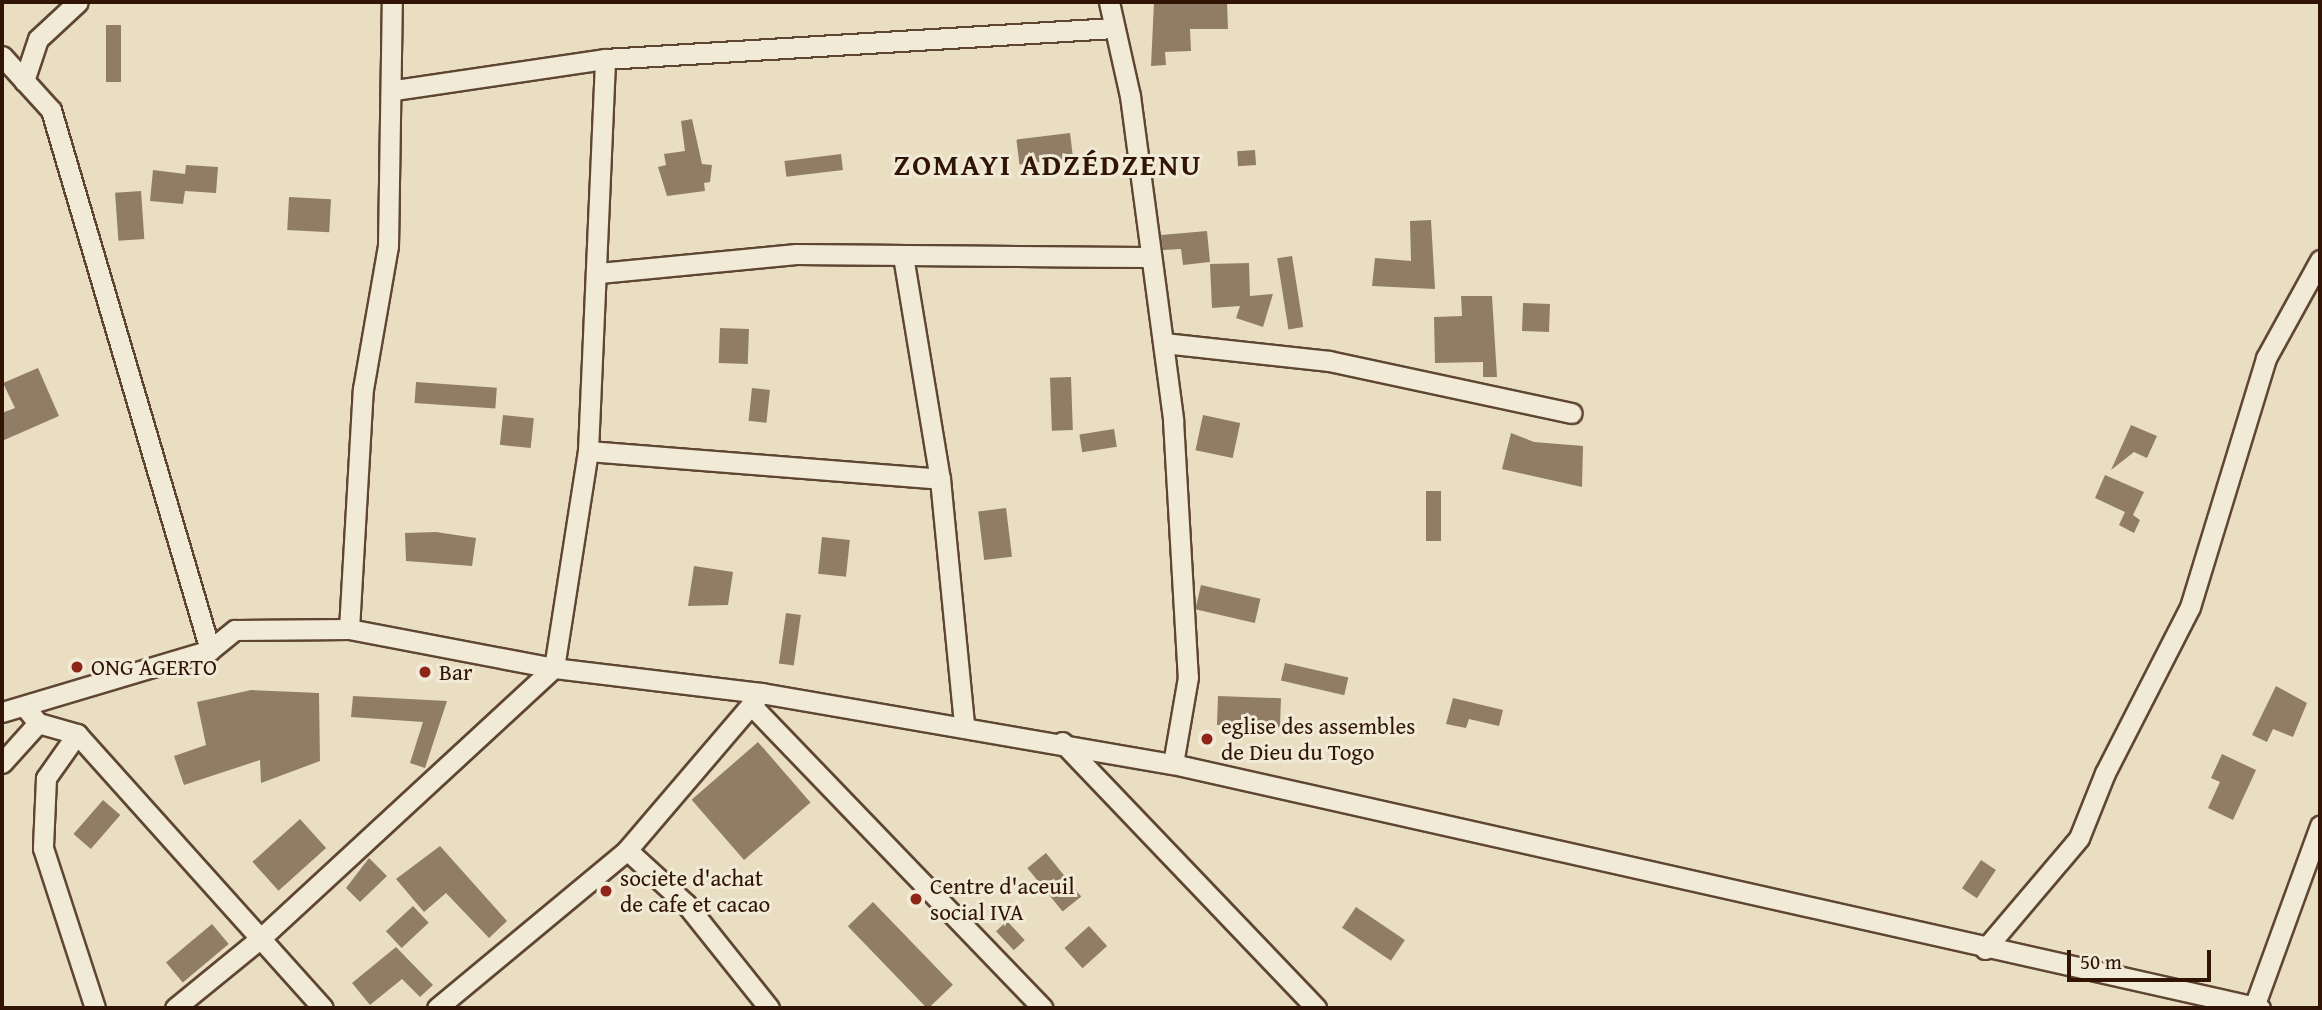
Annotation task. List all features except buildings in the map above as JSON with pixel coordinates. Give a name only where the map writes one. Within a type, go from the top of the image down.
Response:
[{"type":"street","points":[[24,81],[38,39],[78,2]]},
{"type":"street","points":[[349,629],[363,390],[388,246],[395,90],[392,2]]},
{"type":"street","points":[[1109,2],[1130,96],[1149,257],[1164,343],[1188,677],[1173,764]]},
{"type":"street","points":[[395,90],[605,59],[1113,28]]},
{"type":"street","points":[[2,56],[51,110],[210,650]]},
{"type":"street","points":[[175,1008],[261,937],[554,668],[588,451],[599,273],[605,59]]},
{"type":"street","points":[[599,273],[796,254],[1149,257]]},
{"type":"street","points":[[903,256],[940,479],[964,725]]},
{"type":"street","points":[[1985,949],[2080,838],[2105,773],[2190,607],[2266,358],[2320,260]]},
{"type":"street","points":[[1164,343],[1329,361],[1571,413]]},
{"type":"street","points":[[588,451],[940,479]]},
{"type":"street","points":[[2,712],[210,650],[236,630],[349,629],[554,668],[756,699],[964,725],[1062,742],[1173,764],[1985,949],[2257,1007],[2320,826]]},
{"type":"street","points":[[437,1008],[627,850],[756,699]]},
{"type":"street","points":[[756,699],[1043,1008]]},
{"type":"street","points":[[25,707],[38,723],[77,734],[323,1008]]},
{"type":"street","points":[[2,763],[38,723]]},
{"type":"street","points":[[77,734],[46,778],[43,848],[95,1008]]},
{"type":"street","points":[[1062,742],[1316,1008]]},
{"type":"street","points":[[627,850],[686,904],[769,1008]]},
{"type":"place","name":"ONG AGERTO","points":[[77,667]]},
{"type":"place","name":"Bar","points":[[425,672]]},
{"type":"place","name":"eglise des assembles de Dieu du Togo","points":[[1207,739]]},
{"type":"place","name":"societe d'achat de cafe et cacao","points":[[606,891]]},
{"type":"place","name":"Centre d'aceuil social IVA","points":[[916,899]]},
{"type":"district","name":"ZOMAYI ADZÉDZENU","points":[[1048,164]]}]
